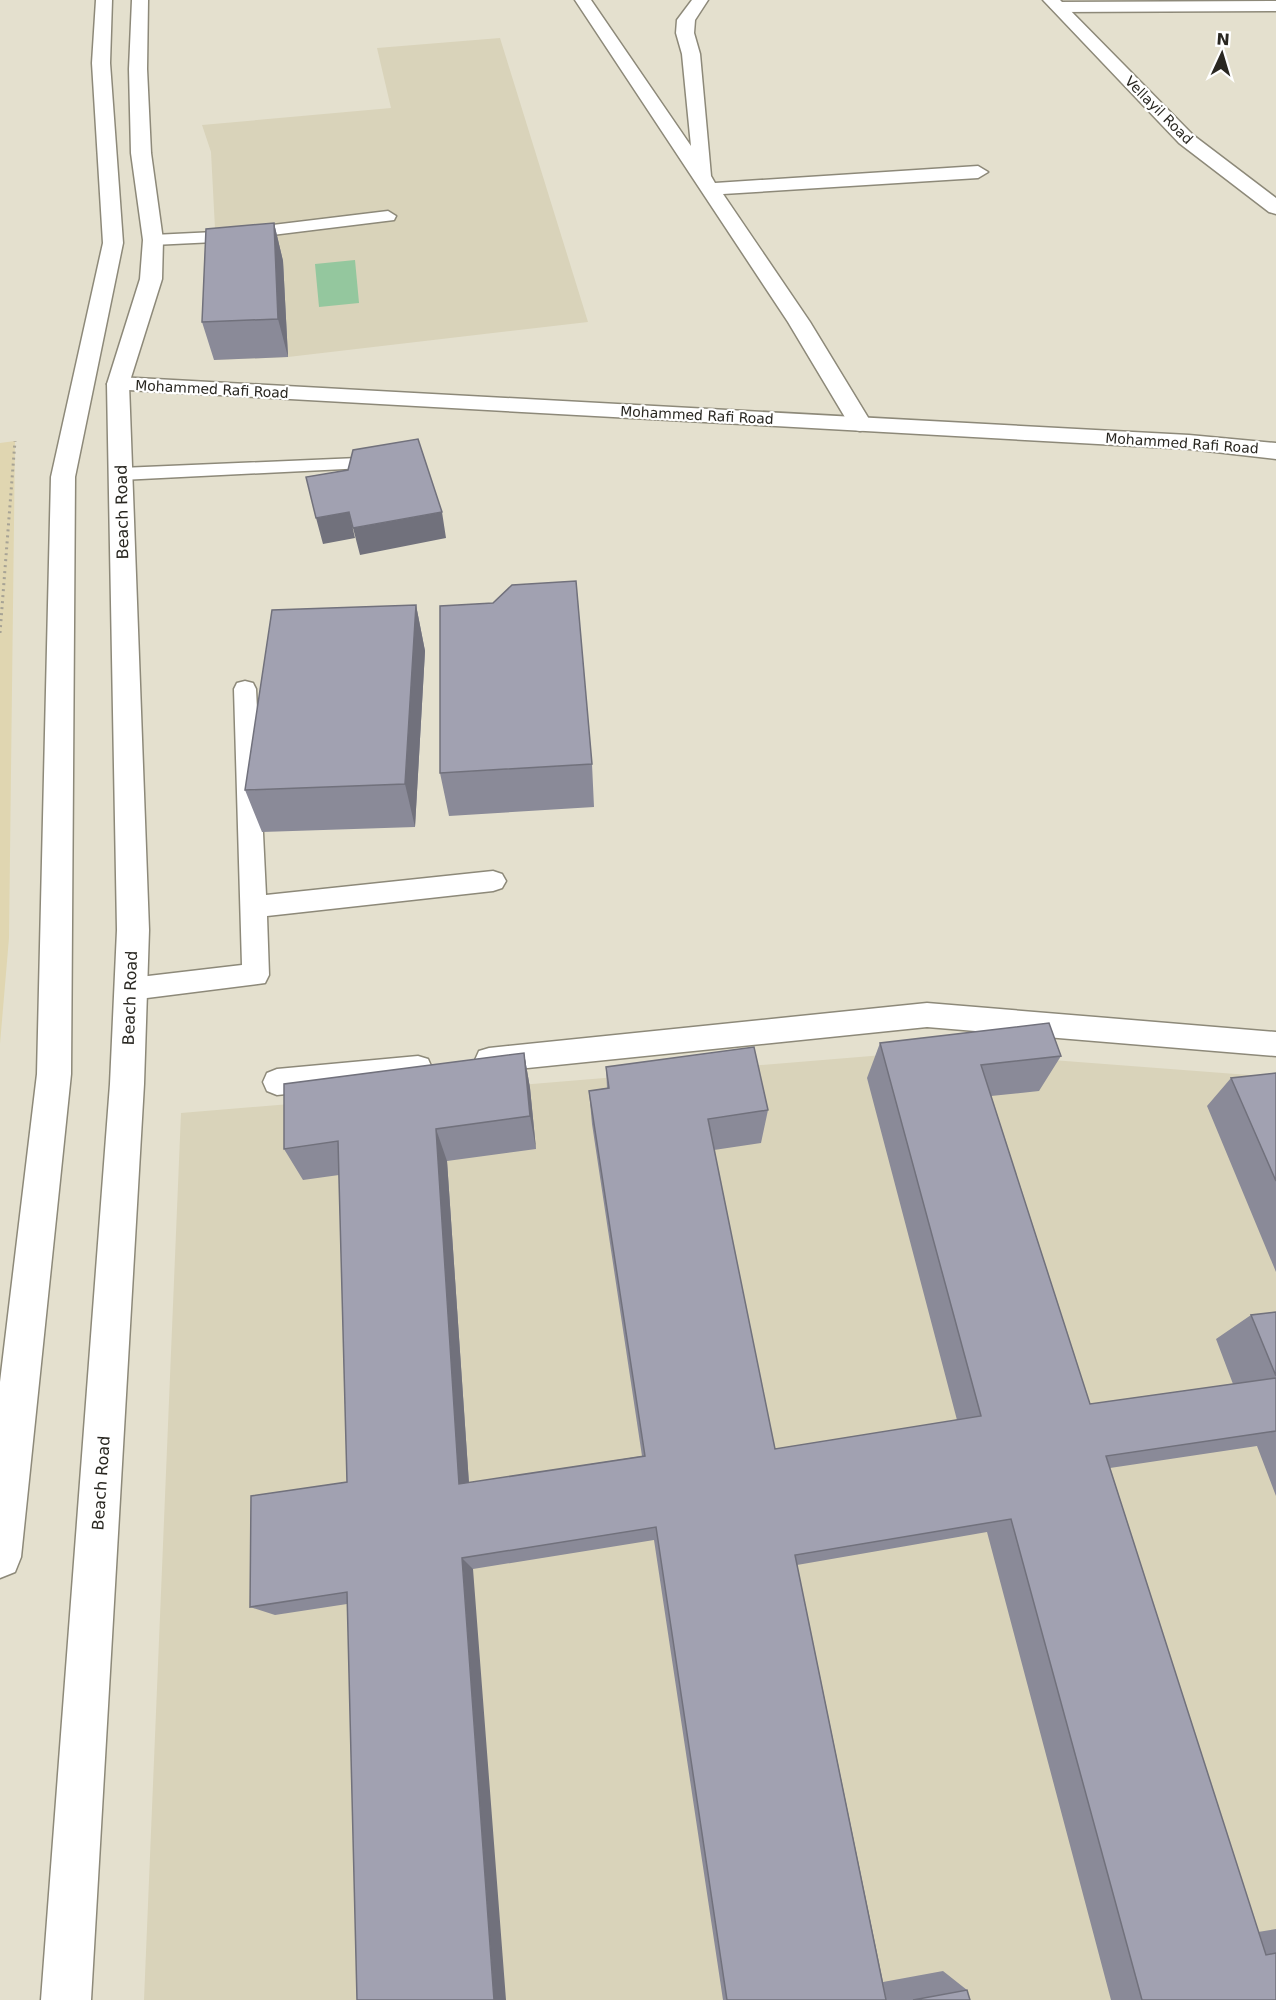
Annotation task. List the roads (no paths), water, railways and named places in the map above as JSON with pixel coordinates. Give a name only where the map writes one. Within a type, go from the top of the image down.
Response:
[{"type":"main road","points":[[0,1557],[54,1074],[63,477],[113,243],[100,63],[104,0]]},
{"type":"main road","name":"Beach Road","points":[[66,2000],[127,1096],[133,930],[118,384],[151,279],[153,240],[141,153],[138,69],[140,0]]},
{"type":"main road","points":[[583,0],[799,322],[860,424]]},
{"type":"main road","points":[[700,0],[686,20],[686,33],[691,54],[707,184]]},
{"type":"main road","points":[[1055,4],[1276,6]]},
{"type":"main road","name":"Vellayil Road","points":[[1055,4],[1186,139],[1276,208]]},
{"type":"main road","points":[[707,184],[978,172]]},
{"type":"main road","name":"Mohammed Rafi Road","points":[[118,384],[1189,442],[1276,451]]},
{"type":"lane","points":[[153,240],[215,237],[388,216]]},
{"type":"lane","points":[[121,474],[358,464]]},
{"type":"lane","points":[[130,989],[256,975],[245,688]]},
{"type":"lane","points":[[253,907],[493,881]]},
{"type":"lane","points":[[277,1082],[927,1015],[1276,1044]]}]
